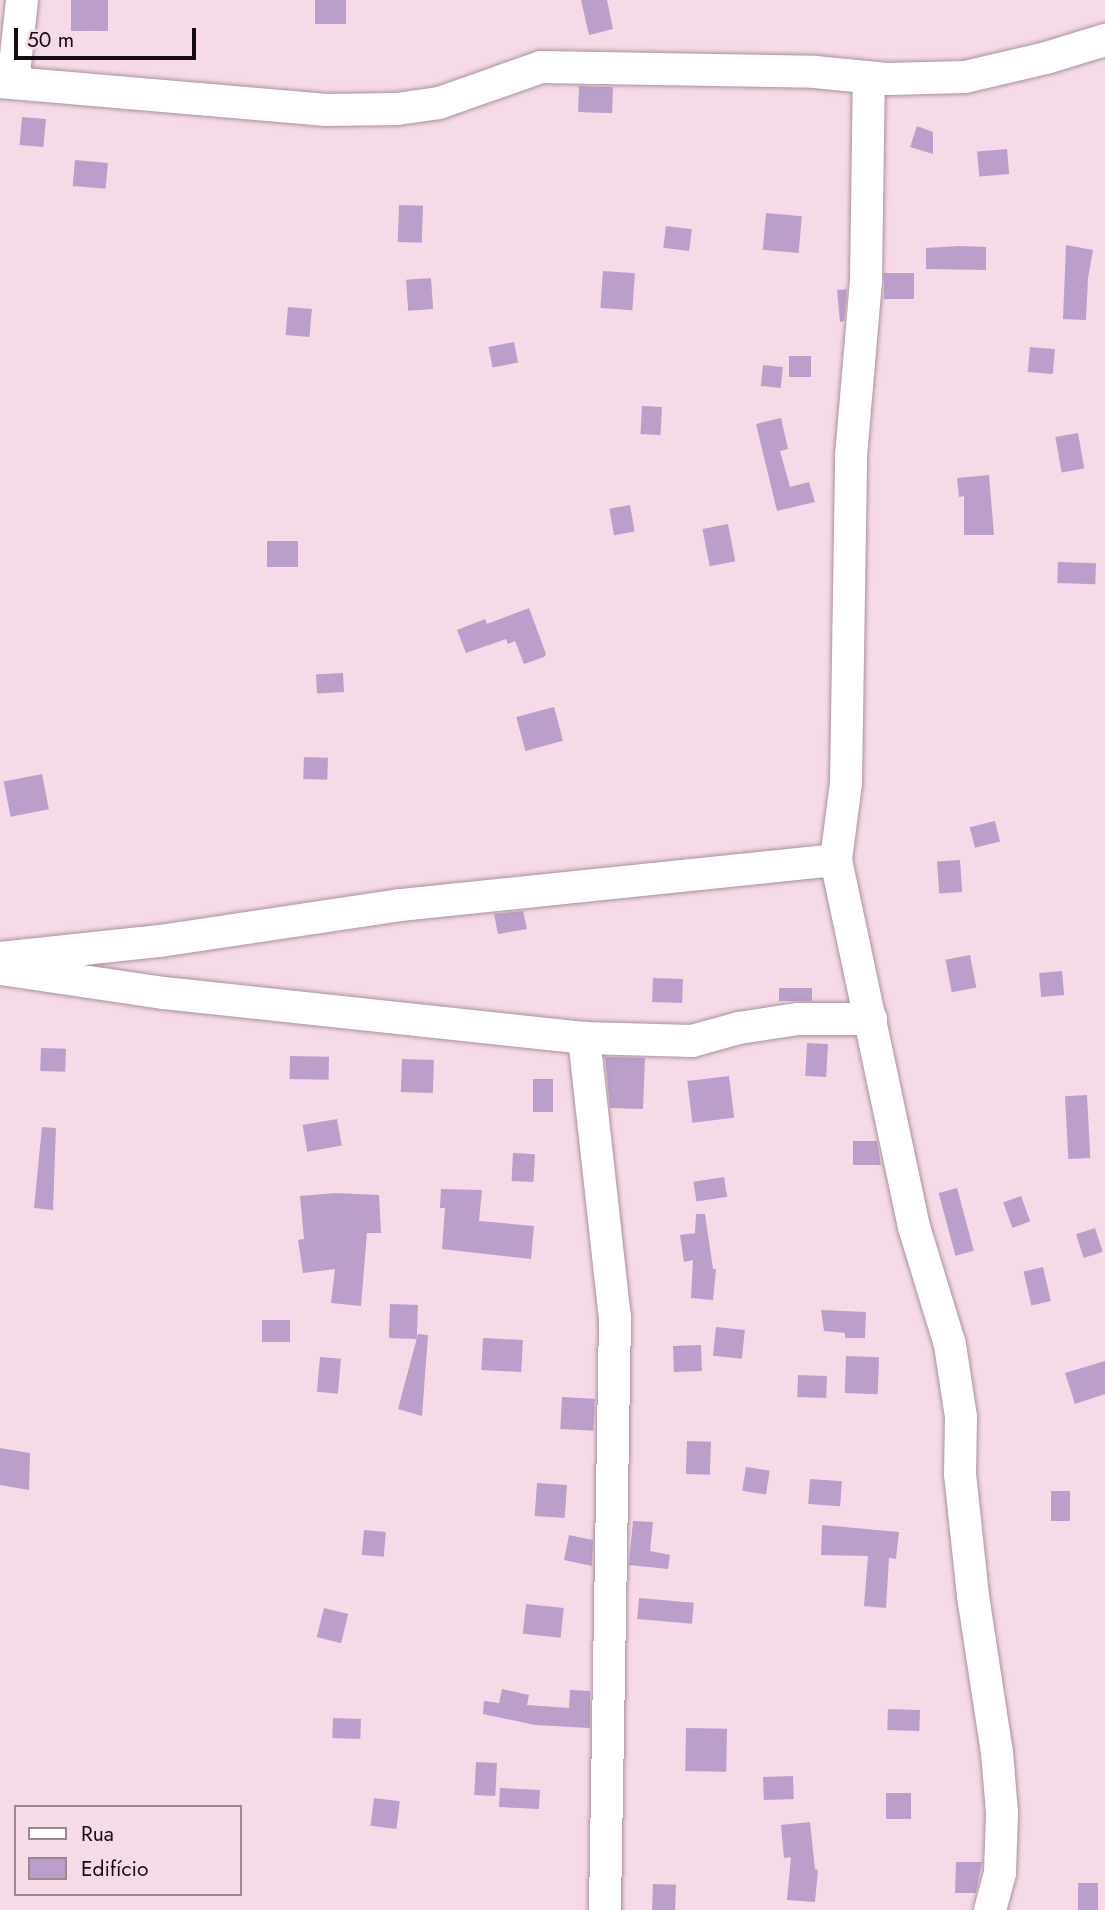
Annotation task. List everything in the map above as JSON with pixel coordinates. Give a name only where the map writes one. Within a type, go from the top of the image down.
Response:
[{"type":"street","points":[[22,0],[6,83],[327,110],[397,109],[439,103],[541,67],[815,72],[869,78],[965,76],[1046,58],[1105,40]]},
{"type":"street","points":[[869,78],[866,281],[851,456],[846,771],[836,860],[914,1227],[950,1345],[961,1417],[960,1474],[973,1596],[997,1752],[1002,1812],[1000,1873],[990,1910]]},
{"type":"street","points":[[0,958],[160,941],[401,905],[836,860]]},
{"type":"street","points":[[0,969],[164,993],[584,1038],[692,1041],[739,1028],[798,1019],[871,1019]]},
{"type":"street","points":[[584,1038],[615,1317],[605,1910]]},
{"type":"building","points":[[71,0],[108,0],[108,31],[71,31]]},
{"type":"building","points":[[315,0],[346,0],[346,24],[315,24]]},
{"type":"building","points":[[581,0],[607,0],[613,29],[589,35]]},
{"type":"building","points":[[579,86],[613,87],[612,113],[578,112]]},
{"type":"building","points":[[22,117],[46,119],[43,147],[20,145]]},
{"type":"building","points":[[917,126],[933,132],[933,154],[910,147]]},
{"type":"building","points":[[1007,149],[1009,174],[979,177],[977,152]]},
{"type":"building","points":[[75,160],[108,163],[106,189],[73,186]]},
{"type":"building","points":[[399,205],[423,206],[422,243],[398,242]]},
{"type":"building","points":[[766,213],[802,216],[799,253],[763,250]]},
{"type":"building","points":[[666,226],[692,229],[689,251],[663,248]]},
{"type":"building","points":[[1066,245],[1093,250],[1088,278],[1086,320],[1063,319]]},
{"type":"building","points":[[986,247],[986,270],[926,269],[926,248]]},
{"type":"building","points":[[603,271],[635,273],[632,310],[600,308]]},
{"type":"building","points":[[884,273],[914,273],[914,299],[884,299]]},
{"type":"building","points":[[431,278],[433,309],[408,311],[406,280]]},
{"type":"building","points":[[847,289],[844,321],[840,322],[837,290]]},
{"type":"building","points":[[288,307],[312,309],[309,337],[286,335]]},
{"type":"building","points":[[514,342],[518,363],[492,368],[488,347]]},
{"type":"building","points":[[1030,347],[1055,349],[1053,374],[1028,372]]},
{"type":"building","points":[[789,356],[811,356],[811,377],[789,377]]},
{"type":"building","points":[[763,365],[783,367],[781,388],[761,386]]},
{"type":"building","points":[[642,406],[662,407],[661,435],[641,434]]},
{"type":"building","points":[[781,418],[788,449],[780,451],[790,487],[809,482],[815,502],[777,511],[756,424]]},
{"type":"building","points":[[1078,433],[1084,468],[1062,472],[1055,437]]},
{"type":"building","points":[[989,475],[994,535],[964,535],[964,496],[959,497],[957,478]]},
{"type":"building","points":[[630,505],[635,532],[614,535],[609,509]]},
{"type":"building","points":[[728,524],[735,561],[710,566],[702,529]]},
{"type":"building","points":[[267,541],[298,541],[298,567],[267,567]]},
{"type":"building","points":[[1058,562],[1096,563],[1095,584],[1057,583]]},
{"type":"building","points":[[529,608],[546,654],[544,657],[524,664],[515,641],[508,644],[506,639],[466,653],[457,630],[485,619],[487,624]]},
{"type":"building","points":[[343,673],[344,692],[317,693],[316,674]]},
{"type":"building","points":[[554,707],[563,741],[525,751],[516,717]]},
{"type":"building","points":[[304,757],[328,758],[327,780],[303,779]]},
{"type":"building","points":[[42,774],[49,809],[11,817],[4,781]]},
{"type":"building","points":[[995,821],[1000,841],[975,848],[970,827]]},
{"type":"building","points":[[960,860],[962,892],[939,894],[937,862]]},
{"type":"building","points":[[523,911],[527,929],[498,934],[494,914]]},
{"type":"building","points":[[970,955],[976,987],[952,992],[945,960]]},
{"type":"building","points":[[1062,971],[1064,995],[1041,997],[1039,973]]},
{"type":"building","points":[[653,978],[683,979],[682,1003],[652,1002]]},
{"type":"building","points":[[779,988],[812,988],[812,1001],[779,1001]]},
{"type":"building","points":[[807,1043],[828,1044],[826,1077],[805,1076]]},
{"type":"building","points":[[41,1048],[66,1049],[65,1072],[40,1071]]},
{"type":"building","points":[[290,1056],[329,1057],[329,1080],[290,1079]]},
{"type":"building","points":[[605,1057],[645,1058],[643,1109],[610,1108]]},
{"type":"building","points":[[402,1059],[434,1060],[433,1093],[401,1092]]},
{"type":"building","points":[[729,1076],[734,1118],[692,1123],[687,1081]]},
{"type":"building","points":[[533,1079],[553,1079],[553,1112],[533,1112]]},
{"type":"building","points":[[1087,1095],[1090,1158],[1068,1159],[1065,1096]]},
{"type":"building","points":[[337,1119],[342,1146],[307,1152],[303,1125]]},
{"type":"building","points":[[42,1127],[56,1128],[53,1210],[34,1208]]},
{"type":"building","points":[[853,1141],[877,1141],[881,1165],[853,1165]]},
{"type":"building","points":[[513,1153],[535,1154],[534,1182],[512,1181]]},
{"type":"building","points":[[724,1177],[727,1197],[697,1202],[693,1182]]},
{"type":"building","points":[[957,1188],[974,1251],[955,1256],[939,1193]]},
{"type":"building","points":[[441,1189],[482,1190],[479,1221],[534,1226],[531,1259],[442,1249],[445,1208],[440,1208]]},
{"type":"building","points":[[335,1193],[379,1195],[381,1233],[367,1233],[361,1306],[331,1303],[335,1269],[303,1273],[298,1240],[304,1239],[300,1196]]},
{"type":"building","points":[[1021,1196],[1030,1221],[1012,1228],[1003,1202]]},
{"type":"building","points":[[696,1214],[705,1214],[713,1269],[716,1269],[713,1300],[691,1298],[693,1260],[684,1262],[680,1235],[695,1233]]},
{"type":"building","points":[[1095,1228],[1103,1252],[1084,1258],[1076,1234]]},
{"type":"building","points":[[1043,1267],[1051,1301],[1031,1306],[1024,1271]]},
{"type":"building","points":[[390,1304],[418,1305],[417,1339],[389,1338]]},
{"type":"building","points":[[821,1310],[866,1312],[865,1338],[845,1338],[845,1333],[824,1331]]},
{"type":"building","points":[[262,1320],[290,1320],[290,1342],[262,1342]]},
{"type":"building","points":[[716,1327],[745,1330],[742,1359],[713,1356]]},
{"type":"building","points":[[418,1334],[428,1335],[422,1416],[398,1409]]},
{"type":"building","points":[[483,1338],[523,1340],[521,1372],[481,1370]]},
{"type":"building","points":[[701,1345],[702,1371],[674,1372],[673,1346]]},
{"type":"building","points":[[846,1356],[879,1357],[878,1394],[845,1393]]},
{"type":"building","points":[[320,1357],[341,1359],[338,1394],[317,1392]]},
{"type":"building","points":[[1105,1361],[1105,1394],[1075,1404],[1065,1373]]},
{"type":"building","points":[[798,1375],[827,1376],[826,1398],[797,1397]]},
{"type":"building","points":[[562,1397],[595,1399],[593,1431],[560,1429]]},
{"type":"building","points":[[687,1441],[711,1442],[710,1475],[686,1474]]},
{"type":"building","points":[[0,1448],[30,1453],[29,1490],[0,1485]]},
{"type":"building","points":[[746,1467],[770,1471],[766,1494],[742,1491]]},
{"type":"building","points":[[810,1479],[842,1481],[840,1506],[808,1504]]},
{"type":"building","points":[[537,1483],[567,1485],[565,1518],[535,1516]]},
{"type":"building","points":[[1051,1491],[1070,1491],[1070,1521],[1051,1521]]},
{"type":"building","points":[[633,1521],[653,1522],[650,1551],[670,1555],[668,1569],[629,1565]]},
{"type":"building","points":[[822,1525],[899,1532],[896,1559],[889,1558],[886,1608],[864,1606],[868,1556],[821,1555]]},
{"type":"building","points":[[364,1530],[386,1532],[384,1557],[362,1555]]},
{"type":"building","points":[[569,1535],[593,1540],[592,1566],[564,1560]]},
{"type":"building","points":[[639,1598],[694,1603],[692,1624],[637,1619]]},
{"type":"building","points":[[526,1604],[564,1608],[561,1638],[523,1634]]},
{"type":"building","points":[[324,1608],[348,1614],[341,1643],[317,1637]]},
{"type":"building","points":[[502,1689],[529,1695],[527,1705],[569,1708],[570,1690],[590,1691],[590,1728],[535,1725],[483,1714],[484,1701],[499,1703]]},
{"type":"building","points":[[888,1709],[920,1710],[919,1731],[887,1730]]},
{"type":"building","points":[[333,1718],[361,1719],[360,1739],[332,1738]]},
{"type":"building","points":[[686,1728],[727,1729],[726,1772],[685,1771]]},
{"type":"building","points":[[476,1762],[497,1763],[495,1796],[474,1795]]},
{"type":"building","points":[[793,1776],[794,1799],[764,1800],[763,1777]]},
{"type":"building","points":[[500,1788],[540,1790],[539,1809],[499,1807]]},
{"type":"building","points":[[886,1793],[911,1793],[911,1819],[886,1819]]},
{"type":"building","points":[[374,1798],[400,1801],[396,1829],[371,1826]]},
{"type":"building","points":[[810,1822],[815,1869],[818,1870],[815,1902],[787,1900],[791,1857],[784,1858],[781,1825]]},
{"type":"building","points":[[956,1862],[982,1862],[976,1893],[955,1893]]},
{"type":"building","points":[[1078,1883],[1098,1883],[1098,1910],[1078,1910]]},
{"type":"building","points":[[653,1884],[676,1885],[675,1910],[652,1910]]}]
